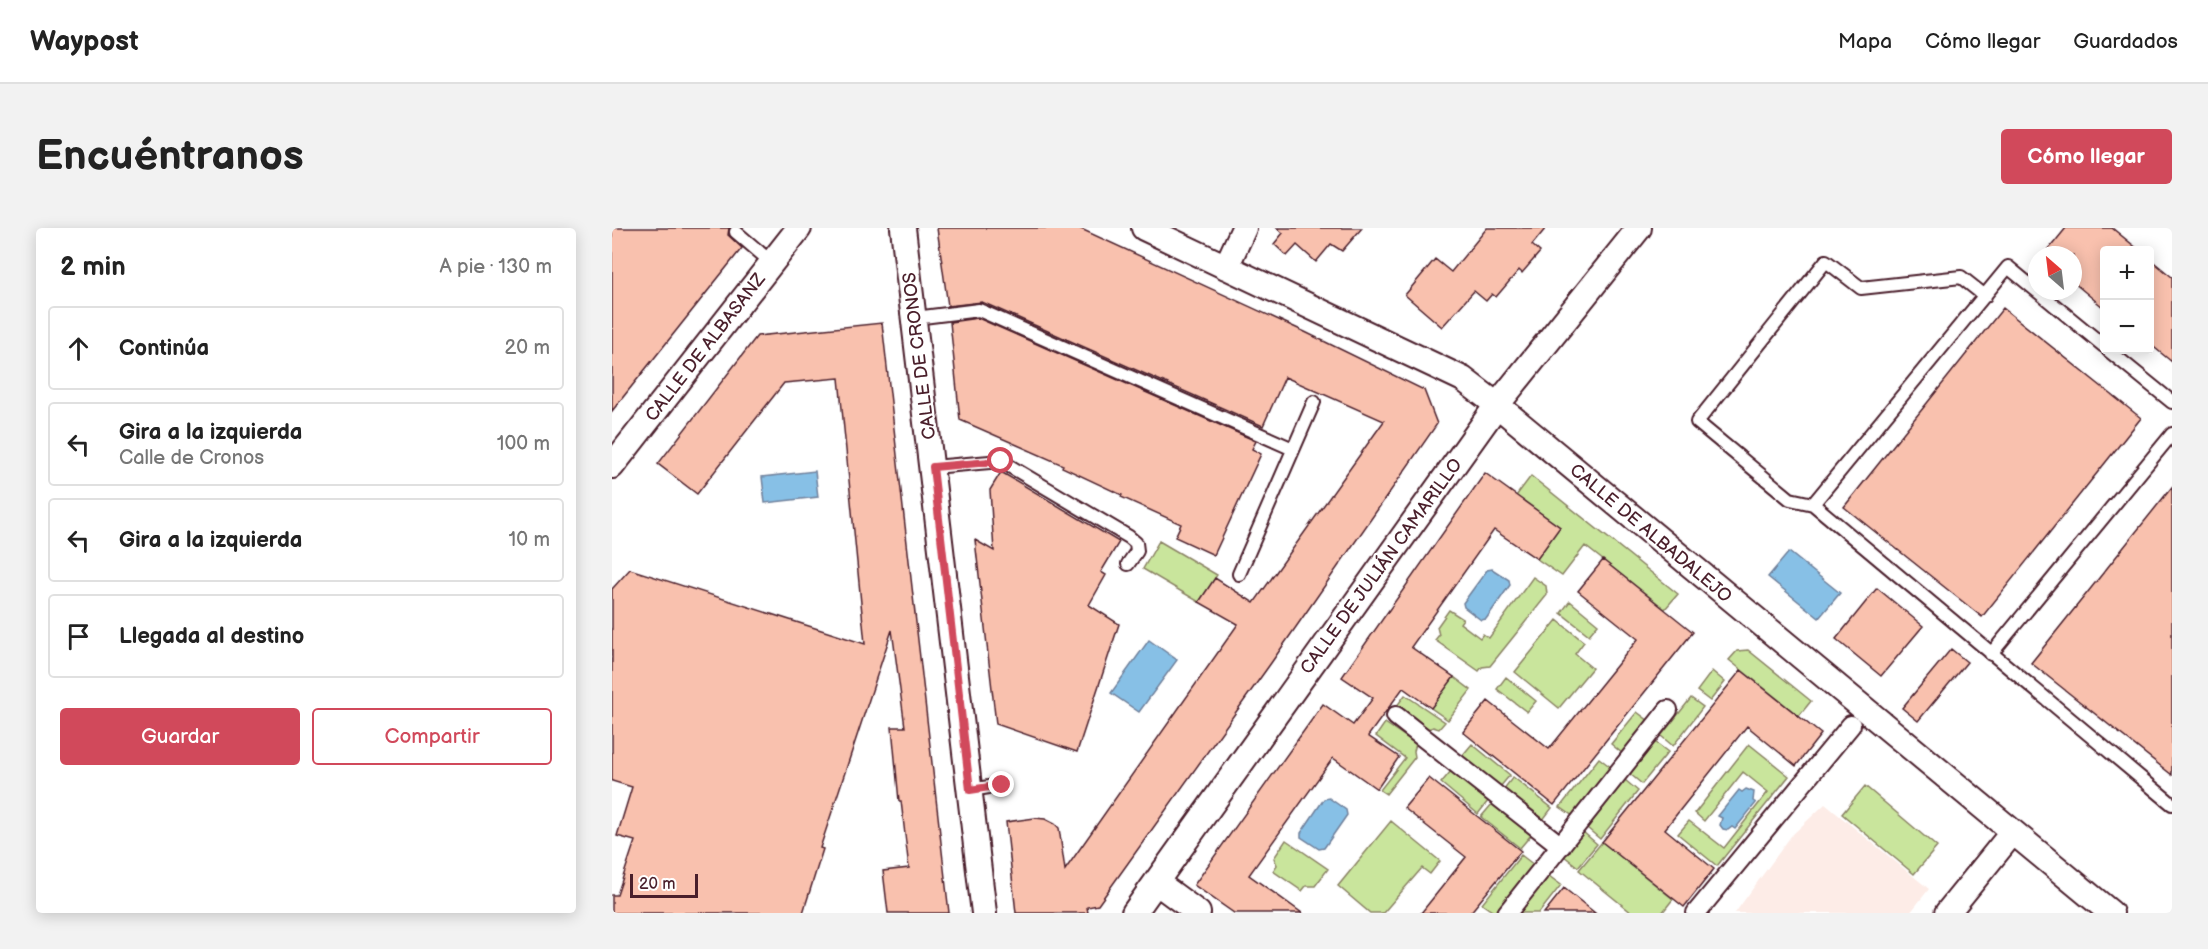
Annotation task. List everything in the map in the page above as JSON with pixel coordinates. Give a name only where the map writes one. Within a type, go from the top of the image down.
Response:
[{"type":"street","name":"CALLE DE ALBASANZ","points":[[612,466],[799,228]]},
{"type":"street","name":"CALLE DE CRONOS","points":[[903,228],[984,913]]},
{"type":"street","name":"CALLE DE ALBADALEJO","points":[[1144,228],[1463,380],[1497,405],[2111,913]]},
{"type":"street","points":[[1226,267],[1244,228]]},
{"type":"street","name":"CALLE DE JULIÁN CAMARILLO","points":[[1134,913],[1497,405],[1639,228]]},
{"type":"street","points":[[1507,913],[1668,710]]},
{"type":"street","points":[[1396,716],[1561,846]]},
{"type":"street","points":[[1696,913],[1851,725]]},
{"type":"street","points":[[1947,913],[2012,833]]},
{"type":"street","points":[[1156,882],[1198,913]]},
{"type":"lane","points":[[736,232],[771,262]]},
{"type":"lane","points":[[1985,296],[1961,277],[1861,288],[1826,261],[1697,422],[1790,499],[1813,504],[2172,804]]},
{"type":"lane","points":[[1813,504],[2008,267],[2100,343]]},
{"type":"lane","points":[[915,318],[979,310],[1293,449]]},
{"type":"lane","points":[[2113,354],[2172,402]]},
{"type":"lane","points":[[1239,574],[1314,402]]},
{"type":"lane","points":[[1991,654],[2172,434]]},
{"type":"lane","points":[[933,467],[1001,461],[1129,537],[1136,543],[1137,551],[1128,564]]},
{"type":"lane","points":[[970,790],[1002,785]]},
{"type":"shaded area","points":[[1825,804],[1929,889],[1910,913],[1735,913],[1791,836]]},
{"type":"green space","points":[[1531,476],[1678,594],[1665,609],[1585,546],[1562,576],[1537,559],[1560,527],[1516,496]]},
{"type":"green space","points":[[1159,541],[1217,575],[1199,602],[1143,569]]},
{"type":"green space","points":[[1533,577],[1546,586],[1547,595],[1490,666],[1482,667],[1479,671],[1435,640],[1439,635],[1437,627],[1449,610],[1463,619],[1460,623],[1480,638],[1483,634],[1489,638]]},
{"type":"green space","points":[[1570,601],[1598,624],[1589,635],[1561,613]]},
{"type":"green space","points":[[1557,620],[1584,642],[1575,654],[1592,668],[1559,708],[1515,672]]},
{"type":"green space","points":[[1748,650],[1811,701],[1799,716],[1729,660],[1737,651]]},
{"type":"green space","points":[[1712,671],[1725,682],[1710,701],[1697,691]]},
{"type":"green space","points":[[1454,677],[1471,690],[1448,720],[1431,708]]},
{"type":"green space","points":[[1506,677],[1536,701],[1527,712],[1497,689]]},
{"type":"green space","points":[[1405,695],[1445,722],[1439,729],[1433,727],[1426,730],[1396,707]]},
{"type":"green space","points":[[1691,698],[1703,707],[1673,746],[1661,736]]},
{"type":"green space","points":[[1637,712],[1649,721],[1623,754],[1611,744]]},
{"type":"green space","points":[[1385,723],[1416,744],[1415,757],[1386,794],[1380,790],[1405,758],[1376,736]]},
{"type":"green space","points":[[1655,742],[1668,752],[1642,784],[1630,774]]},
{"type":"green space","points":[[1472,744],[1510,775],[1500,787],[1462,756]]},
{"type":"green space","points":[[1749,744],[1789,776],[1717,866],[1678,834],[1689,821],[1724,848],[1768,792],[1743,772],[1704,821],[1695,813]]},
{"type":"green space","points":[[1599,758],[1612,768],[1573,816],[1560,807]]},
{"type":"green space","points":[[1451,771],[1488,801],[1478,814],[1441,783]]},
{"type":"green space","points":[[1513,777],[1552,808],[1542,821],[1503,790]]},
{"type":"green space","points":[[1625,780],[1638,791],[1600,839],[1587,828]]},
{"type":"green space","points":[[1865,786],[1937,847],[1914,874],[1842,814]]},
{"type":"green space","points":[[1492,804],[1531,835],[1520,848],[1481,817]]},
{"type":"green space","points":[[1391,821],[1440,861],[1430,874],[1422,868],[1383,913],[1370,913],[1338,886]]},
{"type":"green space","points":[[1583,832],[1597,844],[1578,867],[1564,856]]},
{"type":"green space","points":[[1286,840],[1328,869],[1315,886],[1306,886],[1302,891],[1273,871],[1277,865],[1274,858]]},
{"type":"green space","points":[[1602,842],[1673,899],[1662,913],[1632,913],[1579,870]]},
{"type":"green space","points":[[1521,855],[1534,865],[1495,913],[1482,904]]},
{"type":"green space","points":[[1549,876],[1561,885],[1539,913],[1518,913]]},
{"type":"water","points":[[815,471],[818,497],[765,503],[762,477]]},
{"type":"water","points":[[1789,552],[1840,593],[1819,618],[1768,577]]},
{"type":"water","points":[[1492,569],[1509,580],[1510,585],[1486,619],[1481,620],[1464,607],[1463,603],[1487,570]]},
{"type":"water","points":[[1149,640],[1177,660],[1139,712],[1111,693]]},
{"type":"water","points":[[1746,789],[1754,792],[1753,801],[1756,803],[1735,829],[1732,827],[1728,830],[1723,829],[1720,825],[1722,818],[1718,816],[1739,790],[1742,792]]},
{"type":"water","points":[[1329,798],[1346,810],[1347,815],[1324,848],[1319,849],[1301,837],[1301,833],[1324,799]]},
{"type":"building","points":[[612,228],[729,228],[728,235],[742,248],[612,411]]},
{"type":"building","points":[[937,228],[1079,228],[1305,332],[1424,390],[1437,424],[1271,663],[1098,905],[1087,907],[1088,913],[1016,913],[1006,822],[1035,818],[1045,819],[1055,824],[1059,828],[1065,870],[1238,624],[1199,602],[1215,578],[1254,603],[1384,421],[1285,377],[1263,426],[982,302],[948,306]]},
{"type":"building","points":[[1277,228],[1362,228],[1342,251],[1331,244],[1316,262],[1297,245],[1287,256],[1274,244],[1283,233]]},
{"type":"building","points":[[1487,228],[1546,228],[1532,245],[1540,252],[1522,273],[1519,270],[1496,297],[1492,294],[1486,301],[1474,291],[1442,327],[1405,295],[1435,259],[1451,272]]},
{"type":"building","points":[[2066,228],[2112,228],[2134,246],[2100,246],[2100,305],[2082,290],[2082,246],[2051,246]]},
{"type":"building","points":[[2154,262],[2172,277],[2172,362],[2154,347]]},
{"type":"building","points":[[2003,308],[2141,418],[1982,617],[1844,507]]},
{"type":"building","points":[[978,318],[1256,441],[1252,449],[1261,454],[1214,555],[1175,537],[1181,524],[1121,497],[1122,495],[1062,467],[1063,465],[960,420],[950,322]]},
{"type":"building","points":[[882,323],[949,913],[888,913],[883,871],[909,868],[901,801],[899,801],[892,727],[905,727],[892,630],[820,848],[823,849],[803,913],[612,913],[612,895],[617,895],[635,841],[617,836],[632,787],[612,781],[612,589],[630,569],[865,644],[839,378],[784,383],[697,494],[658,464],[757,336]]},
{"type":"building","points":[[1001,472],[1119,542],[1101,572],[1106,575],[1089,605],[1119,624],[1077,752],[996,724],[975,540],[994,551],[990,490]]},
{"type":"building","points":[[1485,473],[1560,527],[1537,559],[1494,530],[1411,647],[1454,677],[1431,708],[1403,688],[1368,736],[1399,757],[1377,789],[1333,758],[1249,875],[1302,913],[1234,913],[1194,885],[1323,704],[1353,725],[1373,698],[1342,677]]},
{"type":"building","points":[[2172,487],[2172,775],[2031,663]]},
{"type":"building","points":[[1603,560],[1693,632],[1554,805],[1463,732],[1488,701],[1549,749],[1638,639],[1578,591]]},
{"type":"building","points":[[1877,588],[1923,626],[1881,676],[1836,639]]},
{"type":"building","points":[[1951,649],[1967,662],[1918,721],[1902,708]]},
{"type":"building","points":[[1741,670],[1821,734],[1796,766],[1747,726],[1665,829],[1714,869],[1684,907],[1602,842]]},
{"type":"building","points":[[1429,778],[1521,851],[1470,913],[1421,913],[1466,857],[1404,808]]},
{"type":"building","points":[[1564,888],[1595,913],[1544,913]]},
{"type":"route","points":[[1001,461],[933,467],[970,790],[1002,785]]}]
